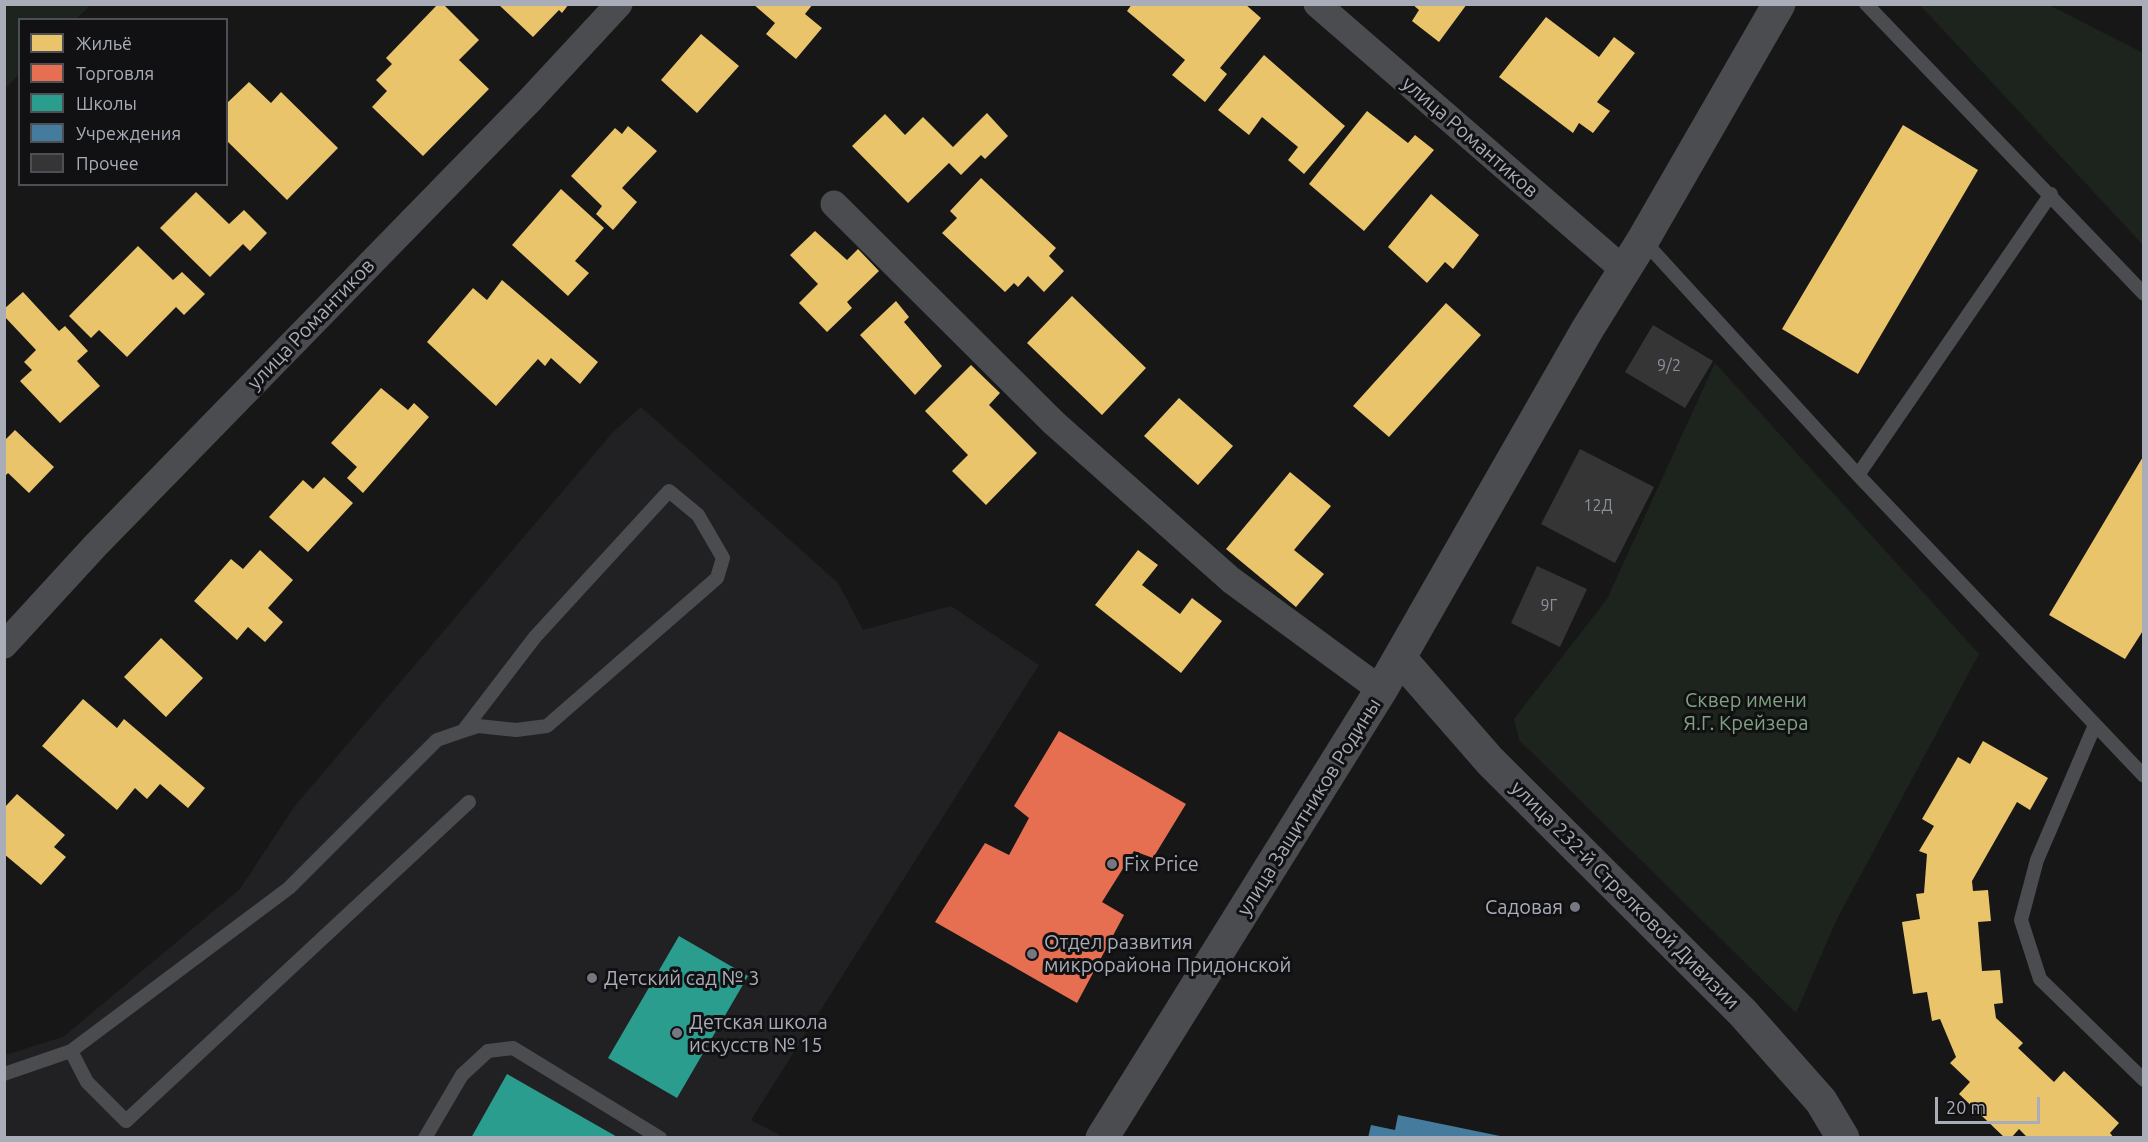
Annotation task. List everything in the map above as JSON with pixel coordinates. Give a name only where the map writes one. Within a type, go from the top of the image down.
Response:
[{"type":"street","name":"улица Романтиков","points":[[4,645],[95,546],[530,100],[619,4]]},
{"type":"street","name":"улица Романтиков","points":[[1317,4],[1624,270]]},
{"type":"street","name":"улица Защитников Родины","points":[[1102,1137],[1381,690],[1779,4]]},
{"type":"street","points":[[834,204],[1054,423],[1222,573],[1381,690]]},
{"type":"street","name":"улица 232-й Стрелковой Дивизии","points":[[1400,658],[1490,760],[1743,1013],[1821,1101],[1843,1137]]},
{"type":"lane","points":[[1866,4],[2051,194],[2144,294]]},
{"type":"lane","points":[[1858,475],[2051,194]]},
{"type":"lane","points":[[1643,240],[1858,475],[2144,776]]},
{"type":"lane","points":[[4,1074],[71,1051],[289,888],[437,740],[478,726],[516,730],[547,726],[717,578],[723,558],[698,515],[669,491],[535,637],[463,731]]},
{"type":"lane","points":[[2095,725],[2037,860],[2021,920],[2040,979],[2144,1080]]},
{"type":"lane","points":[[71,1051],[87,1082],[126,1121],[469,802]]},
{"type":"lane","points":[[425,1137],[462,1075],[488,1052],[513,1048],[660,1137]]},
{"type":"shaded area","points":[[641,407],[838,583],[863,630],[951,606],[1039,665],[751,1120],[783,1137],[5,1138],[5,1055],[63,1037],[240,889],[294,807],[613,432]]},
{"type":"green space","points":[[5,4],[91,4],[77,18],[18,18],[18,75],[5,89]]},
{"type":"green space","points":[[1920,5],[2049,5],[2143,53],[2143,245]]},
{"type":"green space","name":"Сквер имени Я.Г. Крейзера","points":[[1715,363],[1979,654],[1836,921],[1796,1013],[1519,740],[1514,719],[1607,599]]},
{"type":"building: Жильё","points":[[438,4],[443,4],[479,40],[459,60],[489,89],[423,156],[372,107],[387,91],[376,80],[392,64],[386,58]]},
{"type":"building: Жильё","points":[[498,4],[569,4],[562,13],[559,10],[533,37]]},
{"type":"building: Жильё","points":[[753,4],[813,4],[805,14],[822,28],[796,59],[766,34],[775,23]]},
{"type":"building: Жильё","points":[[1132,4],[1245,4],[1261,18],[1220,68],[1227,74],[1205,102],[1172,75],[1185,60],[1127,11]]},
{"type":"building: Жильё","points":[[1412,4],[1467,4],[1439,42],[1412,21],[1419,10]]},
{"type":"building: Жильё","points":[[1546,17],[1599,57],[1614,37],[1635,53],[1597,102],[1610,111],[1593,133],[1579,123],[1573,133],[1499,77]]},
{"type":"building: Жильё","points":[[701,34],[739,66],[697,113],[661,80]]},
{"type":"building: Жильё","points":[[1264,55],[1345,126],[1304,174],[1288,160],[1298,147],[1262,117],[1249,135],[1218,110]]},
{"type":"building: Жильё","points":[[249,82],[271,103],[281,92],[338,148],[287,200],[228,142],[228,102]]},
{"type":"building: Жильё","points":[[1367,111],[1408,143],[1415,135],[1434,150],[1364,231],[1309,184]]},
{"type":"building: Жильё","points":[[987,113],[1008,136],[985,159],[981,155],[961,175],[949,163],[908,203],[852,146],[885,114],[905,135],[923,117],[953,147]]},
{"type":"building: Жильё","points":[[1903,125],[1978,170],[1858,374],[1782,329]]},
{"type":"building: Жильё","points":[[628,126],[657,151],[622,188],[637,202],[613,230],[596,214],[602,206],[571,176],[615,128],[622,134]]},
{"type":"building: Жильё","points":[[981,178],[1056,248],[1049,256],[1064,271],[1044,292],[1028,276],[1018,287],[1014,283],[1005,292],[942,233],[957,218],[950,211]]},
{"type":"building: Жильё","points":[[561,189],[604,228],[575,261],[589,273],[568,296],[512,245]]},
{"type":"building: Жильё","points":[[196,192],[229,224],[244,210],[267,233],[250,251],[243,244],[210,277],[160,228]]},
{"type":"building: Жильё","points":[[1431,194],[1479,235],[1453,269],[1445,262],[1427,283],[1388,247]]},
{"type":"building: Жильё","points":[[815,231],[847,260],[858,249],[879,271],[847,302],[852,308],[827,332],[799,303],[818,284],[790,255]]},
{"type":"building: Жильё","points":[[138,246],[173,280],[182,272],[205,294],[184,315],[176,307],[127,357],[99,330],[91,338],[69,316]]},
{"type":"building: Жильё","points":[[502,280],[598,362],[580,384],[551,358],[545,366],[538,359],[496,406],[427,342],[473,288],[487,300]]},
{"type":"building: Жильё","points":[[23,292],[59,331],[65,326],[88,351],[77,361],[100,386],[60,423],[20,381],[32,370],[24,362],[36,350],[4,316],[4,309]]},
{"type":"building: Жильё","points":[[1072,296],[1146,368],[1102,415],[1027,343]]},
{"type":"building: Жильё","points":[[896,301],[909,317],[904,322],[942,366],[915,395],[860,335]]},
{"type":"building: Жильё","points":[[1446,303],[1481,335],[1389,437],[1353,406]]},
{"type":"building: Жильё","points":[[971,365],[1000,393],[989,405],[1037,453],[986,505],[952,471],[968,455],[925,411]]},
{"type":"building: Жильё","points":[[381,388],[408,410],[414,403],[429,417],[363,493],[347,478],[357,467],[331,443]]},
{"type":"building: Жильё","points":[[1179,398],[1233,446],[1198,485],[1144,436]]},
{"type":"building: Жильё","points":[[15,430],[54,467],[29,493],[8,473],[4,477],[4,441]]},
{"type":"building: Жильё","points":[[2144,455],[2144,629],[2125,659],[2049,615]]},
{"type":"building: Жильё","points":[[1290,472],[1331,506],[1294,550],[1324,574],[1296,607],[1226,549]]},
{"type":"building: Жильё","points":[[324,477],[353,503],[308,552],[269,517],[303,480],[313,489]]},
{"type":"building: Жильё","points":[[260,550],[293,580],[268,608],[283,622],[265,642],[248,627],[237,640],[194,601],[231,559],[243,569]]},
{"type":"building: Жильё","points":[[1138,550],[1158,565],[1142,585],[1180,614],[1192,598],[1222,621],[1181,673],[1095,605]]},
{"type":"building: Жильё","points":[[161,638],[203,678],[166,717],[124,677]]},
{"type":"building: Жильё","points":[[83,699],[117,728],[124,719],[205,788],[188,808],[160,784],[147,799],[135,788],[117,810],[42,746]]},
{"type":"building: Жильё","points":[[1983,741],[2048,778],[2030,810],[2017,802],[1972,881],[1973,891],[1988,890],[1991,921],[1978,922],[1982,971],[2000,970],[2003,1003],[1994,1004],[1996,1018],[2023,1043],[2018,1048],[2054,1082],[2064,1071],[2119,1123],[2110,1133],[2114,1138],[2028,1138],[2019,1129],[2011,1138],[2005,1138],[1959,1094],[1970,1082],[1950,1063],[1956,1057],[1940,1019],[1932,1021],[1927,992],[1913,994],[1902,922],[1920,919],[1916,894],[1924,893],[1927,854],[1919,851],[1934,826],[1922,819],[1958,757],[1970,764]]},
{"type":"building: Жильё","points":[[17,794],[65,835],[54,847],[66,857],[41,885],[4,854],[4,808]]},
{"type":"building: Торговля","points":[[1059,731],[1186,804],[1153,858],[1134,851],[1102,902],[1124,915],[1077,1003],[935,922],[985,843],[1009,855],[1029,818],[1014,806]]},
{"type":"building: Школы","points":[[679,936],[748,976],[677,1098],[608,1058]]},
{"type":"building: Школы","points":[[507,1074],[619,1138],[471,1138]]},
{"type":"building: Учреждения","points":[[1398,1115],[1500,1136],[1500,1138],[1368,1138],[1371,1125],[1395,1130]]},
{"type":"building: Прочее","points":[[1653,325],[1713,361],[1685,408],[1625,372]]},
{"type":"building: Прочее","points":[[1580,449],[1654,487],[1615,563],[1541,524]]},
{"type":"building: Прочее","points":[[1537,566],[1587,589],[1560,647],[1511,623]]},
{"type":"place","name":"Fix Price","points":[[1112,864]]},
{"type":"place","name":"Садовая","points":[[1575,907]]},
{"type":"place","name":"Отдел развития микрорайона Придонской","points":[[1032,954]]},
{"type":"place","name":"Детский сад № 3","points":[[592,978]]},
{"type":"place","name":"Детская школа искусств № 15","points":[[677,1033]]}]
